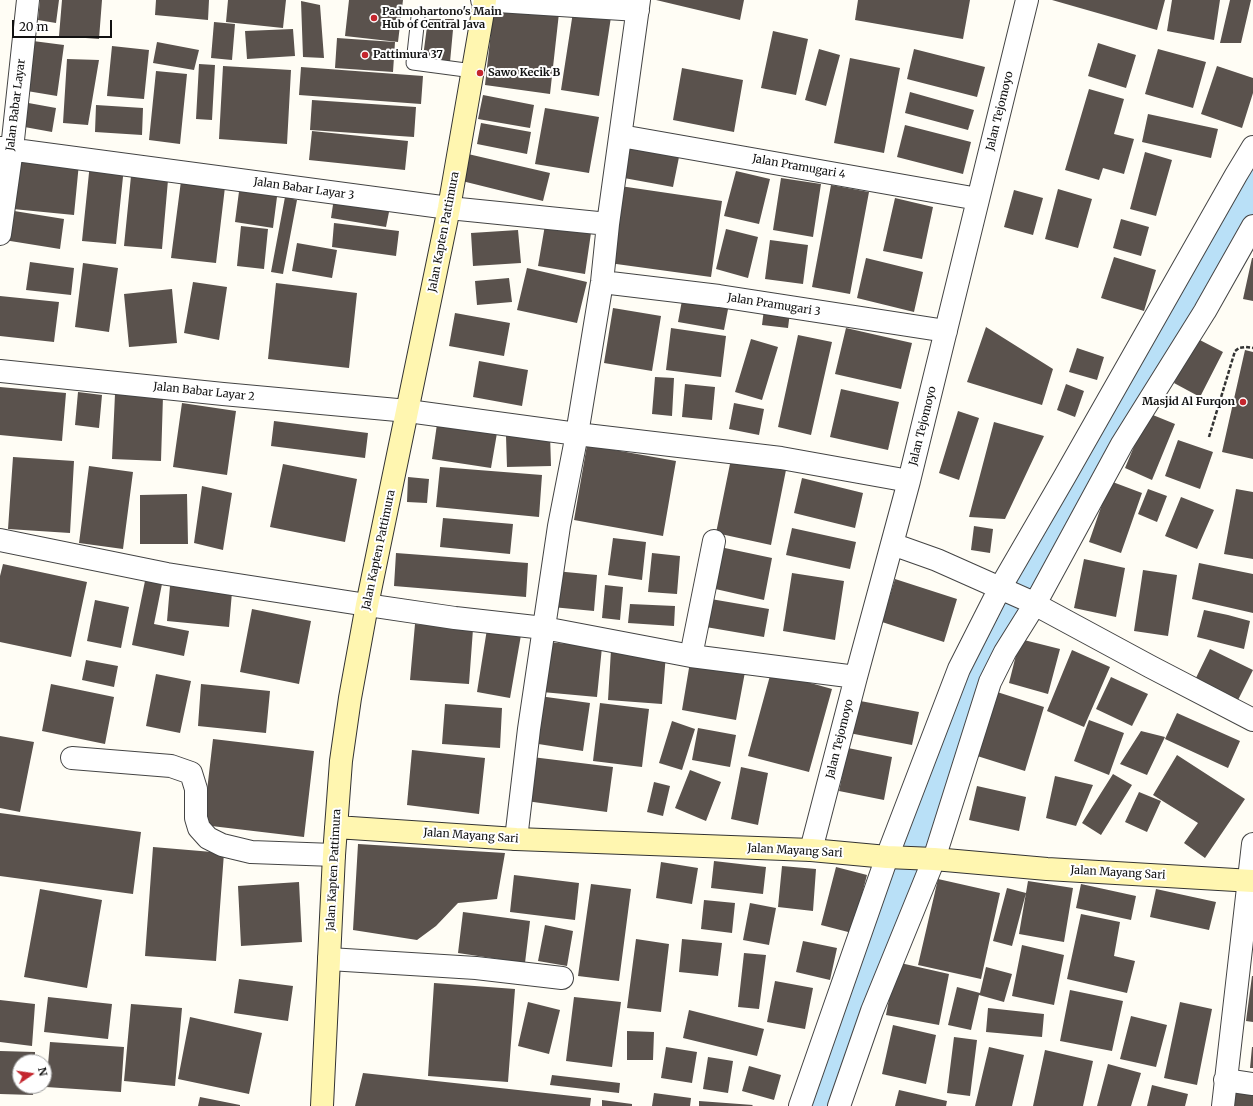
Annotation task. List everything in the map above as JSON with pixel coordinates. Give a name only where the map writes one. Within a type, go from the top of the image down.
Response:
[{"type":"main road","name":"Jalan Kapten Pattimura","points":[[322,1106],[334,856],[341,761],[350,698],[367,605],[449,208],[484,0]]},
{"type":"main road","name":"Jalan Mayang Sari","points":[[336,827],[516,839],[811,850],[1047,869],[1250,881]]},
{"type":"street","name":"Jalan Babar Layar","points":[[0,234],[6,148],[28,0]]},
{"type":"street","points":[[484,0],[639,5],[608,224],[602,282],[577,434],[559,526],[529,729],[516,839]]},
{"type":"street","name":"Jalan Tejomoyo","points":[[811,850],[909,481],[1027,0]]},
{"type":"street","name":"Jalan Pramugari 4","points":[[621,136],[978,199]]},
{"type":"street","points":[[800,1106],[888,857],[959,669],[1069,470],[1253,147]]},
{"type":"street","name":"Jalan Babar Layar 3","points":[[6,148],[449,208],[608,224]]},
{"type":"street","points":[[839,1106],[872,1011],[929,859],[990,682],[1031,602],[1122,444],[1205,311],[1253,226]]},
{"type":"street","name":"Jalan Pramugari 3","points":[[602,282],[727,298],[946,331]]},
{"type":"street","name":"Jalan Babar Layar 2","points":[[0,371],[216,393],[408,410],[577,434],[781,458],[909,481]]},
{"type":"street","points":[[0,540],[167,574],[455,618],[544,628],[691,656],[856,677]]},
{"type":"street","points":[[691,656],[714,541]]},
{"type":"street","points":[[892,544],[936,560],[1031,602],[1253,720]]},
{"type":"street","points":[[72,758],[172,766],[191,773],[196,789],[196,818],[200,828],[208,838],[222,845],[251,852],[334,856]]},
{"type":"street","points":[[1223,1106],[1250,881],[1253,844]]},
{"type":"street","points":[[329,959],[476,968],[562,978]]},
{"type":"street","points":[[1225,1080],[1253,1084]]},
{"type":"lane","points":[[418,17],[413,63],[473,71]]},
{"type":"path","points":[[1209,437],[1235,351],[1239,348],[1253,348]]},
{"type":"building","points":[[40,0],[59,0],[56,23],[38,20]]},
{"type":"building","points":[[62,0],[102,0],[99,39],[59,36]]},
{"type":"building","points":[[156,0],[209,0],[208,20],[155,15]]},
{"type":"building","points":[[228,0],[286,0],[283,28],[226,22]]},
{"type":"building","name":"Padmohartono's Main Hub of Central Java","points":[[349,0],[403,0],[398,42],[345,36]]},
{"type":"building","points":[[656,0],[744,0],[740,20]]},
{"type":"building","points":[[858,0],[970,0],[963,39],[855,20]]},
{"type":"building","points":[[1052,0],[1165,0],[1157,30]]},
{"type":"building","points":[[1172,0],[1220,0],[1214,40],[1167,31]]},
{"type":"building","points":[[1230,0],[1251,0],[1241,43],[1220,43]]},
{"type":"building","points":[[301,1],[320,5],[324,58],[303,57]]},
{"type":"building","points":[[494,5],[559,13],[550,94],[485,85]]},
{"type":"building","points":[[573,12],[611,17],[599,96],[561,90]]},
{"type":"building","points":[[428,19],[454,19],[450,62],[423,57]]},
{"type":"building","points":[[214,22],[235,24],[232,60],[211,58]]},
{"type":"building","points":[[293,29],[295,56],[247,59],[245,31]]},
{"type":"building","points":[[773,31],[808,39],[796,95],[761,88]]},
{"type":"building","name":"Pattimura 37","points":[[337,38],[395,42],[393,72],[335,68]]},
{"type":"building","points":[[33,41],[64,45],[57,96],[27,91]]},
{"type":"building","points":[[157,42],[199,50],[194,70],[153,63]]},
{"type":"building","points":[[1098,43],[1136,55],[1126,88],[1088,76]]},
{"type":"building","points":[[112,46],[149,50],[144,99],[107,96]]},
{"type":"building","points":[[819,49],[840,55],[826,106],[805,100]]},
{"type":"building","points":[[914,49],[985,67],[977,97],[907,79]]},
{"type":"building","points":[[1158,49],[1206,62],[1193,108],[1145,94]]},
{"type":"building","points":[[850,58],[900,68],[884,153],[834,143]]},
{"type":"building","points":[[67,59],[99,60],[88,125],[63,123]]},
{"type":"building","points":[[199,64],[215,65],[212,120],[196,119]]},
{"type":"building","points":[[223,66],[291,70],[287,144],[219,139]]},
{"type":"building","points":[[1217,66],[1253,78],[1253,93],[1242,128],[1201,114]]},
{"type":"building","points":[[301,67],[423,76],[421,104],[299,95]]},
{"type":"building","points":[[682,68],[743,80],[734,132],[673,120]]},
{"type":"building","points":[[156,71],[187,74],[180,144],[149,140]]},
{"type":"building","points":[[1089,89],[1124,99],[1114,134],[1134,139],[1124,174],[1103,168],[1099,180],[1065,170]]},
{"type":"building","points":[[910,92],[974,110],[968,130],[905,113]]},
{"type":"building","points":[[483,95],[534,105],[530,128],[478,119]]},
{"type":"building","points":[[312,100],[416,107],[414,137],[310,130]]},
{"type":"building","points":[[23,102],[56,108],[52,132],[19,126]]},
{"type":"building","points":[[96,105],[143,108],[142,135],[95,132]]},
{"type":"building","points":[[545,108],[599,117],[589,173],[535,164]]},
{"type":"building","points":[[1148,114],[1218,129],[1211,158],[1142,142]]},
{"type":"building","points":[[481,123],[531,132],[527,154],[477,144]]},
{"type":"building","points":[[905,125],[971,142],[963,174],[897,157]]},
{"type":"building","points":[[312,131],[408,141],[405,170],[309,160]]},
{"type":"building","points":[[630,143],[680,152],[673,187],[624,178]]},
{"type":"building","points":[[1145,152],[1172,160],[1156,216],[1130,209]]},
{"type":"building","points":[[468,154],[550,173],[543,201],[462,181]]},
{"type":"building","points":[[19,156],[79,163],[74,215],[13,209]]},
{"type":"building","points":[[90,163],[124,167],[116,244],[82,241]]},
{"type":"building","points":[[736,171],[770,179],[759,224],[724,216]]},
{"type":"building","points":[[131,176],[168,180],[162,249],[124,246]]},
{"type":"building","points":[[781,178],[821,184],[813,237],[773,230]]},
{"type":"building","points":[[181,181],[225,187],[216,263],[171,258]]},
{"type":"building","points":[[240,184],[278,189],[273,228],[235,222]]},
{"type":"building","points":[[831,185],[869,192],[850,294],[812,287]]},
{"type":"building","points":[[620,186],[722,201],[711,277],[609,263]]},
{"type":"building","points":[[1058,189],[1092,199],[1078,248],[1045,239]]},
{"type":"building","points":[[1014,190],[1043,198],[1033,235],[1004,227]]},
{"type":"building","points":[[285,197],[297,200],[283,274],[271,272]]},
{"type":"building","points":[[334,198],[390,207],[386,227],[331,218]]},
{"type":"building","points":[[895,198],[933,207],[922,259],[883,251]]},
{"type":"building","points":[[8,210],[64,219],[60,249],[4,240]]},
{"type":"building","points":[[1121,219],[1149,227],[1141,256],[1113,248]]},
{"type":"building","points":[[334,223],[399,231],[396,256],[332,247]]},
{"type":"building","points":[[545,225],[591,233],[585,274],[538,266]]},
{"type":"building","points":[[241,226],[268,229],[264,269],[237,266]]},
{"type":"building","points":[[726,229],[758,237],[748,278],[716,269]]},
{"type":"building","points":[[518,230],[521,263],[473,266],[471,233]]},
{"type":"building","points":[[770,240],[808,245],[803,284],[765,279]]},
{"type":"building","points":[[297,243],[337,250],[332,278],[292,271]]},
{"type":"building","points":[[1114,257],[1156,270],[1144,311],[1101,298]]},
{"type":"building","points":[[866,258],[923,272],[914,312],[857,298]]},
{"type":"building","points":[[1253,258],[1253,301],[1243,299]]},
{"type":"building","points":[[30,262],[74,268],[71,295],[26,290]]},
{"type":"building","points":[[83,263],[118,268],[109,332],[75,327]]},
{"type":"building","points":[[527,268],[587,282],[577,323],[517,310]]},
{"type":"building","points":[[509,278],[512,302],[477,305],[475,281]]},
{"type":"building","points":[[193,282],[227,287],[219,340],[184,333]]},
{"type":"building","points":[[276,283],[357,293],[349,368],[268,359]]},
{"type":"building","points":[[172,289],[177,343],[129,347],[124,294]]},
{"type":"building","points":[[683,295],[729,304],[724,330],[678,322]]},
{"type":"building","points":[[0,296],[59,302],[54,342],[0,336]]},
{"type":"building","points":[[613,308],[661,316],[652,371],[604,363]]},
{"type":"building","points":[[764,309],[790,312],[788,328],[762,325]]},
{"type":"building","points":[[455,313],[510,323],[504,356],[449,346]]},
{"type":"building","points":[[986,327],[1053,369],[1042,405],[967,382]]},
{"type":"building","points":[[671,328],[726,336],[721,377],[666,370]]},
{"type":"building","points":[[846,328],[912,343],[901,389],[835,374]]},
{"type":"building","points":[[798,335],[832,342],[811,435],[778,427]]},
{"type":"building","points":[[1196,338],[1223,352],[1200,397],[1174,383]]},
{"type":"building","points":[[751,339],[778,347],[762,400],[735,392]]},
{"type":"building","points":[[1077,348],[1104,357],[1097,380],[1069,372]]},
{"type":"building","name":"Masjid Al Furqon","points":[[1245,350],[1253,352],[1253,459],[1222,452]]},
{"type":"building","points":[[479,361],[528,370],[522,406],[473,397]]},
{"type":"building","points":[[655,377],[674,378],[672,416],[652,414]]},
{"type":"building","points":[[685,384],[715,387],[712,420],[682,417]]},
{"type":"building","points":[[1066,384],[1084,391],[1075,417],[1057,410]]},
{"type":"building","points":[[0,387],[66,393],[62,441],[0,435]]},
{"type":"building","points":[[841,389],[899,402],[888,450],[830,437]]},
{"type":"building","points":[[78,392],[102,395],[99,428],[75,425]]},
{"type":"building","points":[[115,394],[163,396],[161,461],[112,459]]},
{"type":"building","points":[[182,403],[236,411],[227,475],[173,467]]},
{"type":"building","points":[[734,403],[764,409],[759,435],[729,429]]},
{"type":"building","points":[[958,411],[979,418],[959,480],[939,473]]},
{"type":"building","points":[[1148,413],[1175,424],[1152,480],[1125,468]]},
{"type":"building","points":[[274,421],[368,433],[365,458],[271,446]]},
{"type":"building","points":[[994,422],[1044,436],[1005,519],[969,517]]},
{"type":"building","points":[[437,424],[497,433],[491,468],[432,459]]},
{"type":"building","points":[[550,434],[551,466],[507,467],[506,436]]},
{"type":"building","points":[[1178,440],[1213,452],[1200,489],[1165,476]]},
{"type":"building","points":[[587,445],[676,461],[663,536],[574,520]]},
{"type":"building","points":[[13,457],[74,461],[70,533],[8,529]]},
{"type":"building","points":[[731,459],[786,470],[771,545],[716,533]]},
{"type":"building","points":[[283,464],[357,479],[345,542],[270,527]]},
{"type":"building","points":[[89,466],[133,472],[123,549],[79,543]]},
{"type":"building","points":[[440,467],[542,475],[539,517],[436,507]]},
{"type":"building","points":[[408,477],[429,479],[427,503],[407,502]]},
{"type":"building","points":[[802,478],[863,493],[855,528],[794,513]]},
{"type":"building","points":[[1110,481],[1142,493],[1121,553],[1089,542]]},
{"type":"building","points":[[202,486],[232,493],[223,550],[194,543]]},
{"type":"building","points":[[1148,489],[1167,496],[1157,522],[1138,514]]},
{"type":"building","points":[[1236,489],[1253,492],[1253,559],[1224,554]]},
{"type":"building","points":[[187,494],[188,544],[140,544],[140,495]]},
{"type":"building","points":[[1181,497],[1214,510],[1197,549],[1165,536]]},
{"type":"building","points":[[443,518],[513,524],[510,554],[440,547]]},
{"type":"building","points":[[974,526],[993,529],[990,553],[971,550]]},
{"type":"building","points":[[792,528],[856,542],[850,569],[786,555]]},
{"type":"building","points":[[613,538],[646,542],[642,580],[608,575]]},
{"type":"building","points":[[720,547],[772,558],[764,600],[711,588]]},
{"type":"building","points":[[396,553],[528,563],[526,597],[394,586]]},
{"type":"building","points":[[652,553],[680,556],[677,594],[648,592]]},
{"type":"building","points":[[1084,559],[1125,568],[1116,617],[1074,608]]},
{"type":"building","points":[[1199,563],[1253,574],[1253,613],[1192,599]]},
{"type":"building","points":[[3,564],[87,582],[71,657],[0,642],[0,576]]},
{"type":"building","points":[[1143,570],[1177,575],[1168,636],[1134,631]]},
{"type":"building","points":[[555,571],[597,575],[594,611],[552,607]]},
{"type":"building","points":[[792,573],[844,581],[835,640],[783,631]]},
{"type":"building","points":[[146,576],[163,579],[154,624],[189,631],[184,656],[132,645]]},
{"type":"building","points":[[895,579],[957,599],[944,642],[882,622]]},
{"type":"building","points":[[605,585],[623,587],[620,620],[602,618]]},
{"type":"building","points":[[170,586],[232,592],[229,627],[167,621]]},
{"type":"building","points":[[705,598],[769,609],[764,637],[700,626]]},
{"type":"building","points":[[95,600],[129,607],[121,648],[87,641]]},
{"type":"building","points":[[630,604],[675,606],[674,626],[628,623]]},
{"type":"building","points":[[252,609],[311,621],[299,684],[240,672]]},
{"type":"building","points":[[1204,610],[1250,621],[1244,649],[1197,637]]},
{"type":"building","points":[[415,624],[473,629],[469,684],[410,680]]},
{"type":"building","points":[[487,629],[521,635],[510,698],[477,692]]},
{"type":"building","points":[[1020,639],[1060,649],[1048,694],[1009,683]]},
{"type":"building","points":[[547,642],[602,647],[597,697],[542,692]]},
{"type":"building","points":[[1210,649],[1253,670],[1236,704],[1194,682]]},
{"type":"building","points":[[611,650],[666,654],[662,704],[608,700]]},
{"type":"building","points":[[1072,650],[1110,667],[1084,727],[1047,711]]},
{"type":"building","points":[[86,660],[118,666],[114,687],[82,680]]},
{"type":"building","points":[[690,662],[745,672],[736,720],[682,710]]},
{"type":"building","points":[[771,672],[832,689],[809,772],[748,756]]},
{"type":"building","points":[[156,674],[191,681],[180,733],[146,726]]},
{"type":"building","points":[[1111,677],[1148,694],[1132,726],[1096,709]]},
{"type":"building","points":[[51,684],[114,697],[105,744],[42,731]]},
{"type":"building","points":[[201,684],[270,691],[266,733],[198,726]]},
{"type":"building","points":[[994,691],[1044,707],[1025,771],[974,755]]},
{"type":"building","points":[[539,696],[590,703],[583,751],[532,743]]},
{"type":"building","points":[[855,700],[919,712],[912,745],[849,733]]},
{"type":"building","points":[[600,703],[649,709],[642,767],[593,761]]},
{"type":"building","points":[[445,704],[502,708],[500,748],[442,744]]},
{"type":"building","points":[[1177,713],[1240,741],[1228,768],[1165,739]]},
{"type":"building","points":[[1089,720],[1124,733],[1109,775],[1074,761]]},
{"type":"building","points":[[672,721],[695,729],[682,770],[659,763]]},
{"type":"building","points":[[698,728],[736,735],[730,767],[692,760]]},
{"type":"building","points":[[1141,731],[1165,737],[1147,775],[1120,764]]},
{"type":"building","points":[[0,736],[34,742],[20,812],[0,808]]},
{"type":"building","points":[[213,739],[314,751],[304,837],[203,825]]},
{"type":"building","points":[[848,748],[892,757],[884,800],[839,791]]},
{"type":"building","points":[[412,750],[485,758],[479,814],[407,805]]},
{"type":"building","points":[[1177,755],[1245,799],[1205,858],[1184,843],[1198,823],[1153,795]]},
{"type":"building","points":[[532,757],[613,767],[607,812],[526,801]]},
{"type":"building","points":[[741,767],[768,773],[758,825],[731,819]]},
{"type":"building","points":[[690,770],[721,782],[706,821],[675,808]]},
{"type":"building","points":[[1113,774],[1132,785],[1101,835],[1082,823]]},
{"type":"building","points":[[1055,776],[1093,785],[1076,826],[1046,818]]},
{"type":"building","points":[[654,782],[670,786],[663,816],[647,812]]},
{"type":"building","points":[[977,786],[1026,797],[1019,831],[969,820]]},
{"type":"building","points":[[1139,792],[1161,801],[1147,832],[1125,822]]},
{"type":"building","points":[[0,813],[141,832],[133,894],[0,876]]},
{"type":"building","points":[[358,844],[505,853],[497,899],[458,903],[436,926],[417,940],[353,930]]},
{"type":"building","points":[[153,847],[224,853],[216,961],[145,956]]},
{"type":"building","points":[[714,861],[766,867],[763,894],[711,888]]},
{"type":"building","points":[[661,862],[698,868],[692,904],[656,898]]},
{"type":"building","points":[[782,866],[816,869],[813,911],[778,907]]},
{"type":"building","points":[[836,867],[867,875],[852,933],[821,925]]},
{"type":"building","points":[[514,875],[579,883],[575,920],[510,912]]},
{"type":"building","points":[[938,879],[1000,893],[981,979],[918,965]]},
{"type":"building","points":[[1028,881],[1073,888],[1064,942],[1019,934]]},
{"type":"building","points":[[299,882],[302,942],[241,946],[238,886]]},
{"type":"building","points":[[591,884],[631,889],[619,981],[578,976]]},
{"type":"building","points":[[1081,884],[1136,896],[1131,920],[1076,908]]},
{"type":"building","points":[[1007,888],[1026,893],[1012,946],[993,941]]},
{"type":"building","points":[[40,889],[102,900],[87,988],[24,977]]},
{"type":"building","points":[[1156,889],[1216,902],[1209,930],[1150,917]]},
{"type":"building","points":[[704,900],[735,903],[732,933],[701,929]]},
{"type":"building","points":[[750,903],[776,908],[769,945],[743,940]]},
{"type":"building","points":[[463,912],[530,921],[525,963],[458,953]]},
{"type":"building","points":[[1081,914],[1120,922],[1114,956],[1135,961],[1127,993],[1067,979]]},
{"type":"building","points":[[545,925],[573,931],[567,966],[538,961]]},
{"type":"building","points":[[636,939],[669,944],[661,1012],[627,1008]]},
{"type":"building","points":[[682,939],[722,943],[718,976],[679,972]]},
{"type":"building","points":[[803,941],[837,948],[830,980],[796,972]]},
{"type":"building","points":[[1022,945],[1064,955],[1054,1005],[1012,996]]},
{"type":"building","points":[[744,953],[766,955],[759,1009],[738,1007]]},
{"type":"building","points":[[896,962],[949,974],[939,1025],[886,1015]]},
{"type":"building","points":[[986,967],[1012,974],[1004,1002],[979,995],[971,1030],[948,1025],[957,987],[980,993]]},
{"type":"building","points":[[1253,976],[1253,1022],[1246,1021]]},
{"type":"building","points":[[239,979],[293,986],[288,1021],[234,1013]]},
{"type":"building","points":[[775,981],[813,988],[805,1029],[767,1022]]},
{"type":"building","points":[[434,983],[515,989],[508,1082],[428,1076]]},
{"type":"building","points":[[1070,990],[1123,1001],[1112,1051],[1060,1041]]},
{"type":"building","points":[[48,997],[112,1004],[108,1039],[44,1032]]},
{"type":"building","points":[[574,997],[621,1002],[612,1067],[566,1061]]},
{"type":"building","points":[[0,1000],[35,1004],[32,1046],[0,1042]]},
{"type":"building","points":[[528,1002],[560,1010],[549,1054],[518,1046]]},
{"type":"building","points":[[1180,1002],[1212,1009],[1197,1085],[1164,1078]]},
{"type":"building","points":[[131,1004],[182,1008],[175,1086],[124,1081]]},
{"type":"building","points":[[988,1008],[1044,1014],[1042,1037],[986,1032]]},
{"type":"building","points":[[689,1010],[764,1029],[757,1056],[683,1038]]},
{"type":"building","points":[[1131,1016],[1167,1025],[1156,1067],[1120,1059]]},
{"type":"building","points":[[190,1017],[262,1033],[249,1094],[178,1079]]},
{"type":"building","points":[[893,1025],[936,1035],[926,1084],[882,1074]]},
{"type":"building","points":[[627,1031],[654,1032],[653,1060],[627,1060]]},
{"type":"building","points":[[954,1037],[977,1040],[970,1096],[947,1093]]},
{"type":"building","points":[[50,1042],[124,1047],[121,1092],[52,1087],[52,1054],[49,1054]]},
{"type":"building","points":[[666,1047],[697,1052],[692,1083],[661,1078]]},
{"type":"building","points":[[989,1047],[1024,1055],[1012,1106],[975,1106]]},
{"type":"building","points":[[1252,1047],[1253,1068],[1250,1068]]},
{"type":"building","points":[[1045,1050],[1093,1061],[1083,1106],[1033,1106]]},
{"type":"building","points":[[0,1051],[35,1052],[35,1054],[12,1054],[12,1094],[33,1095],[0,1094]]},
{"type":"building","points":[[708,1057],[733,1061],[728,1093],[703,1089]]},
{"type":"building","points":[[1108,1064],[1141,1073],[1131,1106],[1097,1106]]},
{"type":"building","points":[[749,1066],[781,1075],[774,1100],[742,1091]]},
{"type":"building","points":[[363,1073],[591,1098],[590,1106],[355,1106]]},
{"type":"building","points":[[552,1075],[620,1083],[619,1093],[550,1085]]},
{"type":"building","points":[[1152,1085],[1188,1094],[1185,1106],[1147,1106]]},
{"type":"building","points":[[899,1090],[947,1101],[946,1106],[895,1106]]},
{"type":"building","points":[[1231,1091],[1253,1094],[1253,1106],[1229,1106]]},
{"type":"building","points":[[654,1093],[691,1098],[690,1106],[652,1106]]},
{"type":"building","points":[[200,1097],[240,1105],[240,1106],[198,1106]]},
{"type":"building","points":[[602,1100],[632,1104],[632,1106],[602,1106]]},
{"type":"building","points":[[699,1101],[753,1105],[699,1106]]},
{"type":"waterway","points":[[822,1106],[913,868],[971,664],[1253,185]]},
{"type":"place","name":"Padmohartono's Main Hub of Central Java","points":[[374,18]]},
{"type":"place","name":"Pattimura 37","points":[[365,55]]},
{"type":"place","name":"Sawo Kecik B","points":[[480,73]]},
{"type":"place","name":"Masjid Al Furqon","points":[[1243,402]]}]
